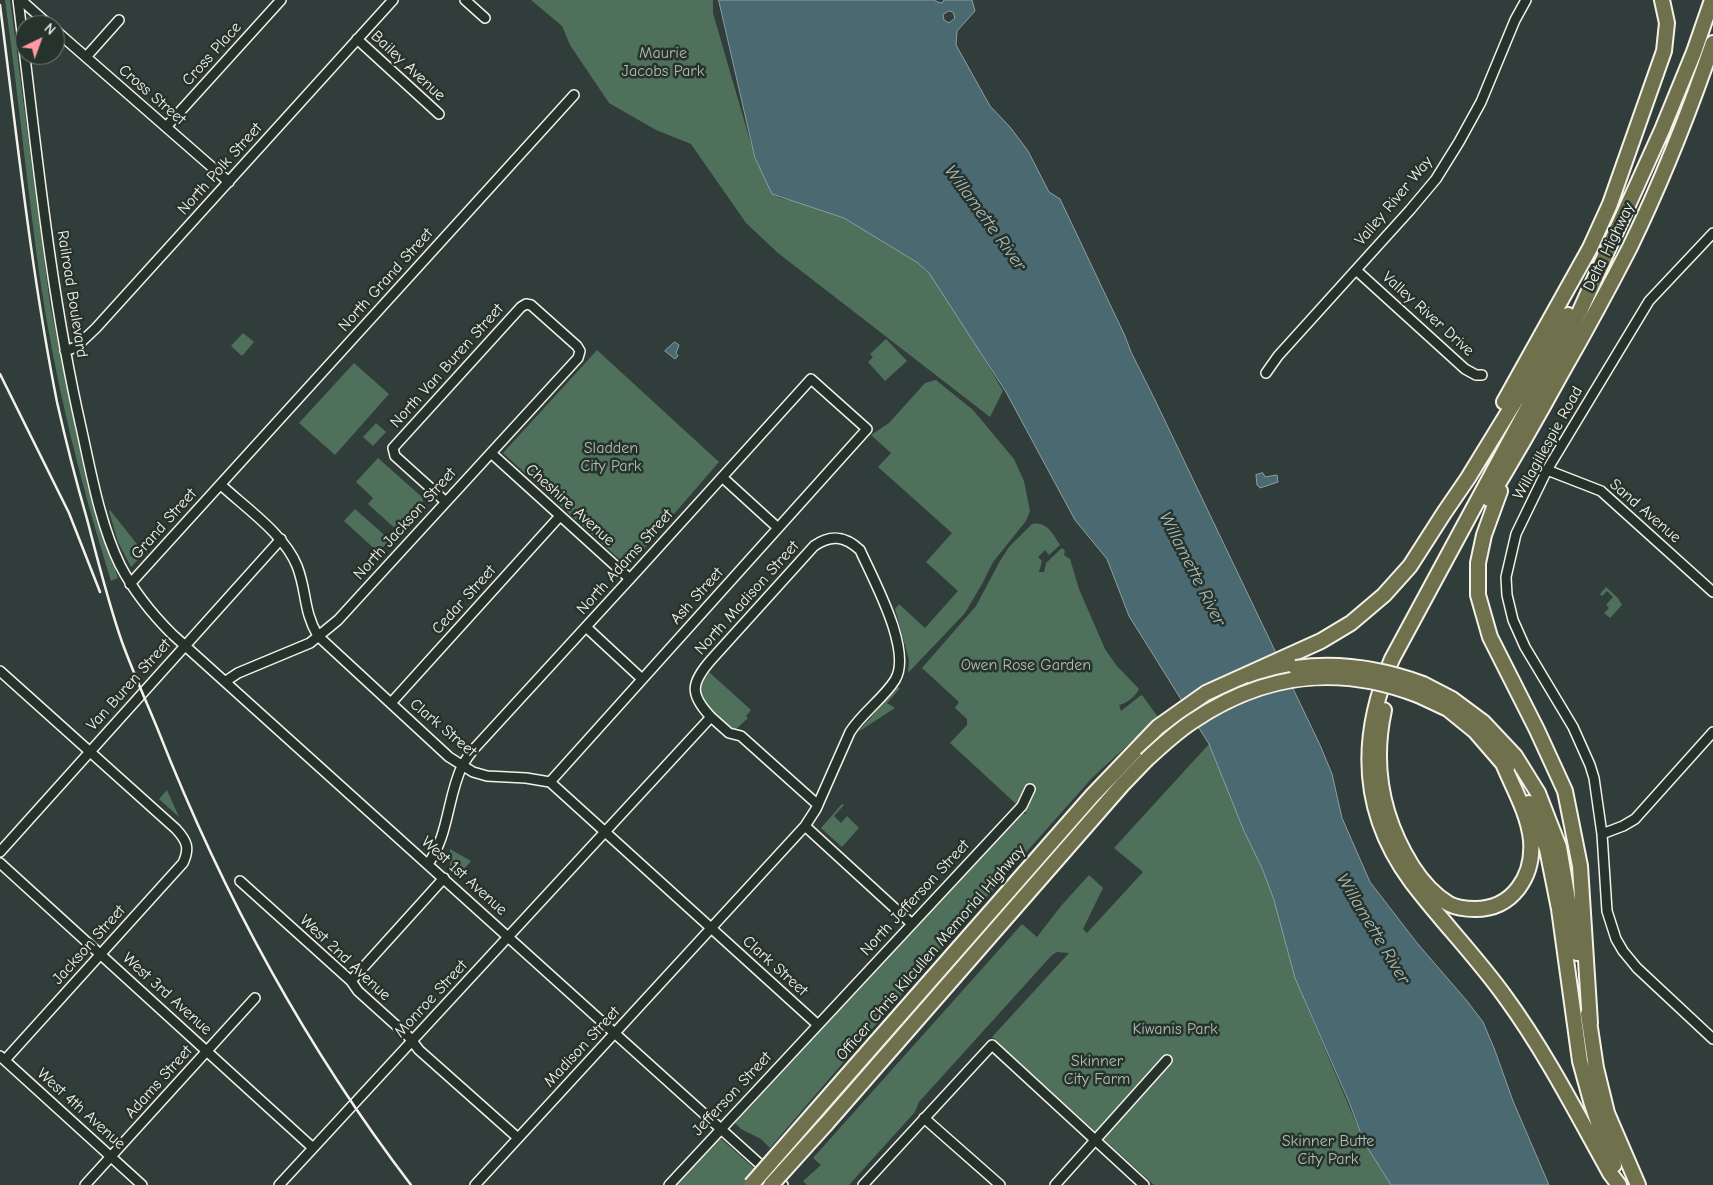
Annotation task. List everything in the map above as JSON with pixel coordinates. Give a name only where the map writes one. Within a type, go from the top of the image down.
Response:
[{"type":"highway","points":[[1444,513],[1463,474],[1590,248],[1610,204],[1664,51],[1667,23],[1662,0]]},
{"type":"highway","points":[[1662,130],[1691,41],[1702,0]]},
{"type":"highway","name":"Delta Highway","points":[[1609,248],[1662,130],[1694,52],[1712,0]]},
{"type":"highway","name":"Delta Highway","points":[[1515,456],[1602,302],[1630,246],[1693,102],[1713,43]]},
{"type":"highway","points":[[1693,102],[1713,56]]},
{"type":"highway","points":[[1140,746],[1158,727],[1206,694],[1321,640],[1351,623],[1384,596],[1410,566],[1468,478],[1609,248]]},
{"type":"highway","points":[[1609,248],[1580,311],[1392,659],[1383,679],[1374,711],[1369,746],[1371,787],[1379,820],[1391,849],[1411,880],[1506,998],[1541,1050],[1618,1185]]},
{"type":"highway","points":[[1502,762],[1522,805],[1530,837],[1530,864],[1525,879],[1508,900],[1484,909],[1458,908],[1436,894],[1418,874],[1403,851],[1390,823],[1382,791],[1378,746],[1388,692],[1402,658],[1485,504],[1515,456]]},
{"type":"highway","points":[[1515,456],[1492,508],[1484,535],[1478,563],[1478,595],[1490,637],[1537,730],[1565,791],[1580,866],[1590,1023]]},
{"type":"highway","points":[[1140,746],[1207,700],[1248,681],[1308,666],[1352,667],[1391,674],[1420,690],[1475,730],[1502,762],[1528,798],[1547,849],[1559,909],[1580,1060],[1603,1137],[1624,1185]]},
{"type":"highway","name":"Officer Chris Kilcullen Memorial Highway","points":[[771,1185],[1122,785],[1146,760],[1186,726],[1239,695],[1277,682],[1308,677],[1344,677],[1420,690]]},
{"type":"highway","points":[[1420,690],[1452,699],[1483,722],[1515,756],[1538,793],[1559,847],[1590,1023],[1596,1068],[1607,1113],[1638,1185]]},
{"type":"highway","name":"Officer Chris Kilcullen Memorial Highway","points":[[751,1185],[1092,796],[1140,746]]},
{"type":"street","points":[[19,0],[37,15]]},
{"type":"street","name":"Railroad Boulevard","points":[[19,0],[47,234],[65,351],[83,439],[104,521],[111,545],[130,584]]},
{"type":"street","name":"Cross Place","points":[[166,128],[281,0]]},
{"type":"street","name":"North Polk Street","points":[[65,351],[76,347],[96,328],[393,0]]},
{"type":"street","points":[[465,0],[484,18]]},
{"type":"street","name":"Valley River Way","points":[[1266,374],[1278,356],[1424,195],[1447,162],[1481,102],[1526,0]]},
{"type":"street","points":[[86,57],[119,20]]},
{"type":"street","name":"Cross Street","points":[[65,39],[229,182]]},
{"type":"street","name":"Bailey Avenue","points":[[357,39],[439,114]]},
{"type":"street","name":"North Grand Street","points":[[221,485],[574,95]]},
{"type":"street","name":"Willagillespie Road","points":[[1713,233],[1649,301],[1546,470],[1516,534],[1506,577],[1513,620],[1525,647],[1573,727],[1590,765],[1602,834],[1607,911],[1613,931],[1623,951],[1637,968],[1713,1039]]},
{"type":"street","name":"Valley River Drive","points":[[1356,270],[1466,369],[1476,375],[1482,375]]},
{"type":"street","name":"North Jackson Street","points":[[226,681],[238,673],[310,643],[340,617],[578,358],[580,352],[577,346],[531,305],[526,304]]},
{"type":"street","name":"North Van Buren Street","points":[[446,502],[395,456],[392,451],[394,446],[521,306],[526,304]]},
{"type":"street","name":"North Adams Street","points":[[462,766],[473,750],[811,379],[867,429]]},
{"type":"street","name":"Ash Street","points":[[550,782],[867,429]]},
{"type":"street","name":"Cheshire Avenue","points":[[491,453],[630,579]]},
{"type":"street","name":"Sand Avenue","points":[[1546,470],[1601,491],[1713,592]]},
{"type":"street","points":[[722,478],[778,528]]},
{"type":"street","name":"Clark Street","points":[[221,485],[281,539],[291,552],[302,582],[305,607],[318,636],[449,757],[473,772],[488,776],[526,778],[550,782],[818,1025]]},
{"type":"street","name":"Grand Street","points":[[130,584],[221,485]]},
{"type":"street","name":"Cedar Street","points":[[391,703],[560,516]]},
{"type":"street","name":"North Madison Street","points":[[711,716],[701,706],[695,692],[695,683],[702,671],[811,549],[824,540],[837,538],[845,539],[854,544],[860,550],[889,614],[898,648],[900,669],[891,686],[862,716],[850,732],[818,805],[806,826],[711,929]]},
{"type":"street","name":"Van Buren Street","points":[[0,852],[281,539]]},
{"type":"street","name":"West 1st Avenue","points":[[130,584],[162,624],[783,1185]]},
{"type":"street","points":[[586,628],[642,679]]},
{"type":"street","points":[[0,672],[89,752]]},
{"type":"street","points":[[711,716],[729,733],[741,736],[818,805]]},
{"type":"street","name":"Monroe Street","points":[[279,1185],[711,716]]},
{"type":"street","points":[[1602,834],[1635,819],[1713,732]]},
{"type":"street","name":"Jackson Street","points":[[2,1058],[101,954],[183,863],[187,854],[187,845],[183,836],[89,752]]},
{"type":"street","points":[[428,864],[439,846],[462,766]]},
{"type":"street","name":"North Jefferson Street","points":[[818,1025],[1022,806],[1030,789]]},
{"type":"street","points":[[806,826],[912,924]]},
{"type":"street","name":"West 3rd Avenue","points":[[0,864],[313,1148]]},
{"type":"street","points":[[350,981],[444,878]]},
{"type":"street","name":"West 2nd Avenue","points":[[240,881],[350,981],[358,991],[404,1032],[419,1050],[518,1138]]},
{"type":"street","name":"Madison Street","points":[[475,1185],[711,929]]},
{"type":"street","name":"Adams Street","points":[[85,1185],[254,998]]},
{"type":"street","name":"Jefferson Street","points":[[669,1185],[818,1025]]},
{"type":"street","points":[[863,1185],[992,1045],[1094,1141],[1144,1185]]},
{"type":"street","name":"West 4th Avenue","points":[[2,1058],[142,1185]]},
{"type":"street","points":[[1055,1185],[1167,1060]]},
{"type":"street","points":[[924,1118],[1000,1185]]},
{"type":"green space","points":[[5,0],[10,0],[15,38],[15,65],[19,65],[50,304],[87,484],[118,578],[111,581],[89,506],[53,355],[35,244]]},
{"type":"green space","name":"Maurie Jacobs Park","points":[[531,0],[713,0],[713,13],[755,158],[772,194],[844,218],[918,263],[940,284],[1003,391],[990,417],[778,253],[746,223],[691,144],[656,130],[609,103],[570,45],[562,26]]},
{"type":"green space","points":[[243,333],[254,342],[242,356],[231,346]]},
{"type":"green space","points":[[886,339],[907,361],[885,381],[868,362],[873,357],[870,354]]},
{"type":"green space","name":"Sladden City Park","points":[[597,350],[719,462],[628,567],[503,453]]},
{"type":"green space","points":[[354,363],[389,394],[335,455],[299,423]]},
{"type":"green space","points":[[936,380],[973,410],[1014,459],[1024,481],[1030,511],[1026,521],[993,562],[965,613],[908,673],[909,660],[895,609],[899,604],[925,628],[958,591],[926,562],[952,533],[878,467],[891,453],[871,435],[889,423],[925,383]]},
{"type":"green space","points":[[376,423],[386,432],[373,446],[363,437]]},
{"type":"green space","points":[[378,458],[423,498],[422,507],[399,532],[368,504],[373,498],[356,482]]},
{"type":"green space","points":[[355,509],[390,540],[378,552],[344,521]]},
{"type":"green space","points":[[110,510],[144,553],[131,567],[118,542]]},
{"type":"green space","name":"Owen Rose Garden","points":[[1032,524],[1046,526],[1060,545],[1049,555],[1045,550],[1038,557],[1042,561],[1039,572],[1044,572],[1046,563],[1062,548],[1065,551],[1064,555],[1070,559],[1079,589],[1105,649],[1116,665],[1139,689],[1125,703],[1119,705],[1121,711],[1142,695],[1158,717],[1092,778],[943,946],[770,1148],[761,1139],[741,1129],[735,1123],[1022,813],[1027,814],[950,743],[967,725],[967,719],[955,708],[959,702],[922,668],[976,606],[1009,547]]},
{"type":"green space","points":[[1606,587],[1618,598],[1622,605],[1610,618],[1604,613],[1609,608],[1606,605],[1613,597],[1607,591],[1602,596],[1600,594]]},
{"type":"green space","points":[[709,672],[751,710],[746,716],[748,718],[735,730],[711,710],[703,700],[700,690],[701,684]]},
{"type":"green space","points":[[897,687],[900,688],[887,703],[895,708],[858,732]]},
{"type":"green space","name":"Kiwanis Park","points":[[1209,744],[1274,900],[1295,978],[1364,1142],[1391,1185],[1154,1185],[992,1037],[1069,953],[1057,952],[1052,955],[919,1102],[915,1112],[849,1185],[807,1185],[803,1181],[821,1165],[813,1158],[1022,924],[1037,937],[1061,906],[1089,875],[1103,888],[1083,929],[1087,933],[1143,872],[1114,848]]},
{"type":"green space","points":[[167,790],[179,817],[159,799]]},
{"type":"green space","points":[[842,804],[844,805],[834,816],[841,823],[847,816],[859,828],[842,847],[821,828]]},
{"type":"green space","points":[[450,849],[471,861],[458,876],[450,868]]},
{"type":"green space","points":[[719,1137],[773,1185],[675,1185]]},
{"type":"water","name":"Willamette River","points":[[719,0],[934,0],[940,3],[944,0],[972,0],[975,11],[957,31],[956,45],[990,106],[1010,127],[1028,151],[1049,192],[1060,199],[1131,352],[1320,745],[1332,774],[1342,818],[1370,882],[1417,943],[1483,1022],[1513,1101],[1549,1185],[1391,1185],[1364,1142],[1349,1102],[1295,978],[1274,900],[1209,744],[1129,616],[1107,559],[1075,520],[1006,392],[929,273],[918,263],[844,218],[772,194],[755,158]],"holes":[[[949,11],[953,12],[955,18],[949,23],[944,20],[943,15]]]},
{"type":"water","points":[[675,342],[679,345],[676,353],[678,356],[675,359],[665,351]]},
{"type":"water","points":[[1263,473],[1265,477],[1277,475],[1278,482],[1260,488],[1257,485],[1256,475]]},
{"type":"railway","points":[[0,5],[32,254],[57,402],[103,581],[122,642],[183,791],[238,909],[301,1023],[372,1132],[411,1185]]},
{"type":"railway","points":[[0,374],[69,513],[100,592]]},
{"type":"park label","name":"Skinner City Farm","points":[[1097,1070]]},
{"type":"park label","name":"Skinner Butte City Park","points":[[1328,1150]]}]
